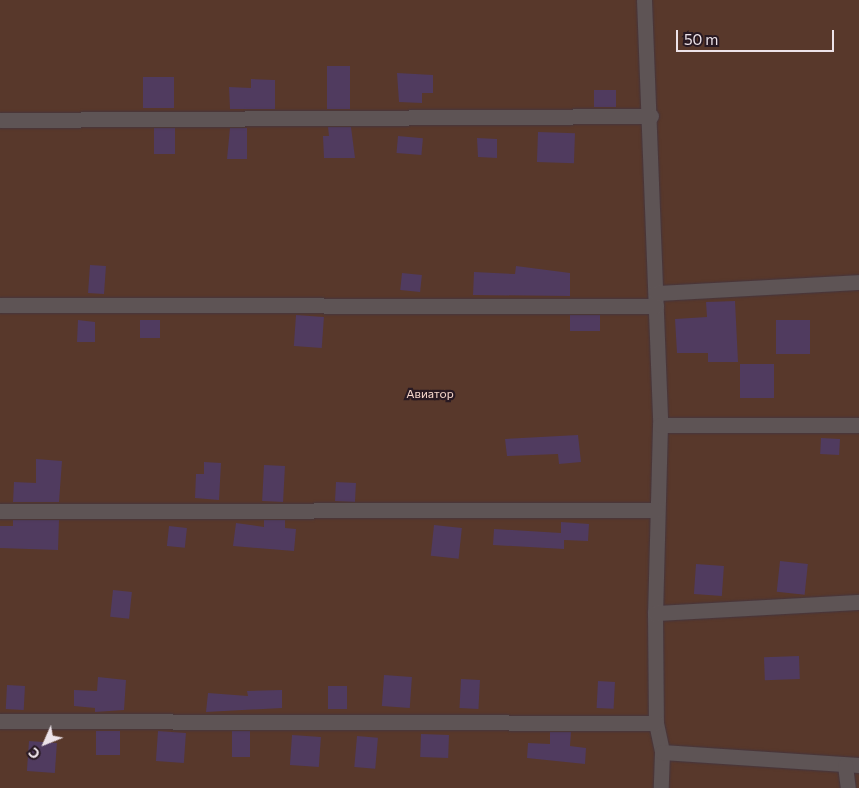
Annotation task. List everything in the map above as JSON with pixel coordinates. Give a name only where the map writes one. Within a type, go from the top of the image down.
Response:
[{"type":"street","points":[[644,0],[650,116],[660,425],[655,613],[656,723],[662,752],[661,788]]},
{"type":"street","points":[[0,120],[650,116]]},
{"type":"street","points":[[0,305],[656,300],[859,282]]},
{"type":"street","points":[[660,425],[859,425]]},
{"type":"street","points":[[0,511],[657,510]]},
{"type":"street","points":[[655,613],[859,602]]},
{"type":"street","points":[[0,721],[656,723]]},
{"type":"street","points":[[662,752],[852,765],[848,788]]},
{"type":"green space","name":"Авиатор","points":[[0,0],[859,0],[859,788],[0,788]]},
{"type":"building","points":[[327,66],[350,66],[350,109],[327,109]]},
{"type":"building","points":[[397,73],[433,75],[433,93],[422,93],[422,103],[399,102]]},
{"type":"building","points":[[143,77],[174,77],[174,108],[143,108]]},
{"type":"building","points":[[251,79],[275,80],[275,109],[230,109],[229,87],[251,88]]},
{"type":"building","points":[[594,90],[616,90],[616,107],[594,107]]},
{"type":"building","points":[[328,127],[351,127],[355,158],[324,158],[323,136],[329,136]]},
{"type":"building","points":[[154,128],[175,128],[175,154],[154,154]]},
{"type":"building","points":[[230,128],[247,128],[247,159],[227,159]]},
{"type":"building","points":[[538,132],[575,133],[574,163],[537,162]]},
{"type":"building","points":[[398,136],[423,138],[421,155],[397,153]]},
{"type":"building","points":[[477,138],[497,139],[497,158],[478,157]]},
{"type":"building","points":[[90,265],[106,266],[104,294],[88,293]]},
{"type":"building","points":[[516,266],[570,273],[570,296],[473,295],[474,272],[515,274]]},
{"type":"building","points":[[402,273],[422,275],[420,292],[400,290]]},
{"type":"building","points":[[735,301],[738,362],[708,362],[708,353],[677,353],[675,319],[707,317],[706,302]]},
{"type":"building","points":[[296,315],[324,317],[322,348],[294,346]]},
{"type":"building","points":[[570,315],[600,315],[600,331],[570,331]]},
{"type":"building","points":[[78,320],[95,322],[95,342],[77,342]]},
{"type":"building","points":[[140,320],[160,320],[160,338],[140,338]]},
{"type":"building","points":[[776,320],[810,320],[810,354],[776,354]]},
{"type":"building","points":[[740,364],[774,364],[774,398],[740,398]]},
{"type":"building","points":[[578,435],[581,462],[559,464],[558,454],[507,456],[505,439]]},
{"type":"building","points":[[821,438],[840,439],[839,455],[820,454]]},
{"type":"building","points":[[36,459],[62,461],[59,502],[13,502],[14,482],[36,483]]},
{"type":"building","points":[[204,462],[221,463],[219,500],[195,498],[196,474],[204,474]]},
{"type":"building","points":[[264,465],[285,466],[283,502],[262,501]]},
{"type":"building","points":[[336,482],[356,483],[355,502],[335,501]]},
{"type":"building","points":[[13,520],[59,520],[58,550],[0,548],[0,526],[13,526]]},
{"type":"building","points":[[264,520],[285,520],[285,528],[296,529],[294,551],[233,546],[236,523],[264,527]]},
{"type":"building","points":[[561,522],[589,524],[588,541],[564,540],[564,549],[493,545],[494,529],[561,533]]},
{"type":"building","points":[[434,525],[462,528],[459,559],[431,556]]},
{"type":"building","points":[[169,526],[187,528],[185,548],[167,546]]},
{"type":"building","points":[[780,561],[808,564],[805,595],[777,592]]},
{"type":"building","points":[[696,564],[724,566],[722,596],[694,594]]},
{"type":"building","points":[[113,590],[132,592],[129,619],[110,617]]},
{"type":"building","points":[[799,656],[800,679],[765,680],[764,657]]},
{"type":"building","points":[[384,675],[412,677],[410,708],[382,706]]},
{"type":"building","points":[[98,677],[126,680],[124,710],[95,712],[95,708],[74,706],[74,690],[97,691]]},
{"type":"building","points":[[461,679],[480,680],[478,709],[459,708]]},
{"type":"building","points":[[598,681],[615,682],[614,709],[597,708]]},
{"type":"building","points":[[7,685],[25,686],[24,710],[6,709]]},
{"type":"building","points":[[328,686],[347,686],[347,709],[328,709]]},
{"type":"building","points":[[282,690],[282,708],[206,712],[208,693],[248,696],[247,691]]},
{"type":"building","points":[[96,731],[120,731],[120,755],[96,755]]},
{"type":"building","points":[[158,731],[186,733],[184,763],[156,761]]},
{"type":"building","points":[[232,731],[250,731],[250,757],[232,757]]},
{"type":"building","points":[[550,732],[571,732],[570,746],[586,748],[585,764],[527,758],[528,743],[550,744]]},
{"type":"building","points":[[421,734],[449,735],[448,758],[420,757]]},
{"type":"building","points":[[292,735],[321,737],[319,767],[290,765]]},
{"type":"building","points":[[357,736],[378,738],[375,769],[354,767]]},
{"type":"building","points":[[29,741],[57,743],[55,773],[27,771]]}]
